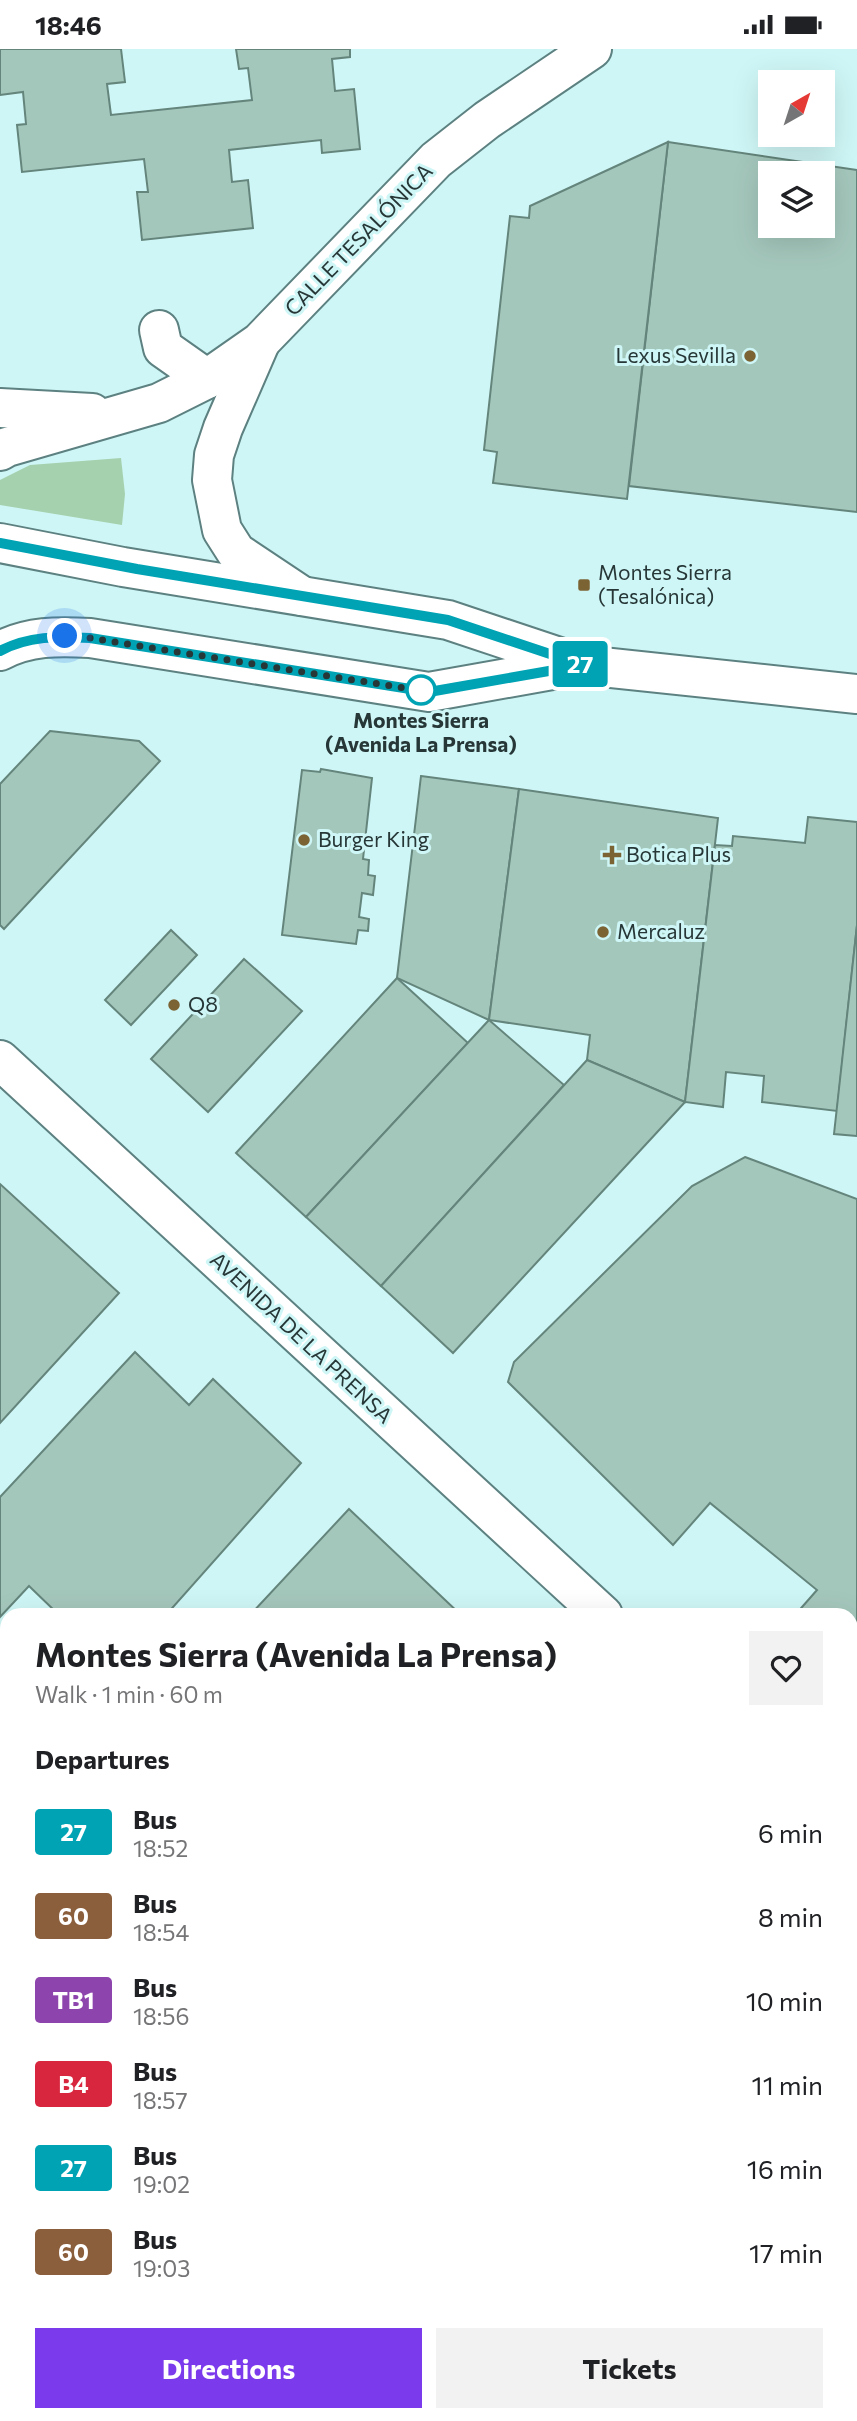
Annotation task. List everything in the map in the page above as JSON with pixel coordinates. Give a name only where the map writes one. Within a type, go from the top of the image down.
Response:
[{"type":"street","name":"CALLE TESALÓNICA","points":[[0,451],[159,403],[207,379],[260,342],[436,160],[487,120],[592,49]]},
{"type":"street","points":[[159,330],[163,348],[207,379]]},
{"type":"street","points":[[260,342],[223,428],[214,455],[212,480],[222,530],[236,552],[302,596]]},
{"type":"street","points":[[0,408],[119,414]]},
{"type":"street","points":[[0,543],[133,568],[448,620],[583,665],[857,694]]},
{"type":"street","points":[[0,651],[44,637],[90,638],[429,692],[583,665]]},
{"type":"street","name":"AVENIDA DE LA PRENSA","points":[[0,1060],[595,1608]]},
{"type":"green space","points":[[121,458],[125,494],[122,525],[0,505],[0,480],[30,465]]},
{"type":"building","points":[[0,49],[121,49],[125,82],[107,84],[111,115],[252,100],[248,68],[239,69],[236,49],[350,49],[350,57],[332,59],[335,91],[354,89],[360,149],[322,153],[321,140],[229,150],[232,182],[248,180],[253,228],[142,240],[137,192],[148,192],[144,159],[22,172],[17,125],[26,124],[23,92],[0,95]]},
{"type":"building","name":"Lexus Sevilla","points":[[668,142],[796,161],[758,161],[758,238],[835,238],[835,167],[857,170],[857,512],[629,486]]},
{"type":"building","points":[[668,142],[627,499],[493,483],[497,452],[484,450],[510,216],[529,218],[530,206]]},
{"type":"building","points":[[50,731],[139,741],[160,761],[4,929],[0,925],[0,784]]},
{"type":"building","points":[[321,769],[372,778],[363,859],[369,860],[368,875],[375,876],[373,895],[362,893],[359,917],[369,919],[368,931],[358,930],[356,944],[282,935],[302,770],[320,772]]},
{"type":"building","points":[[421,776],[519,789],[489,1020],[397,978]]},
{"type":"building","name":"Mercaluz","points":[[519,789],[718,818],[685,1102],[587,1060],[590,1035],[489,1020]]},
{"type":"building","points":[[808,817],[857,822],[857,925],[837,1111],[762,1102],[764,1076],[726,1072],[723,1107],[685,1102],[715,845],[732,846],[733,836],[805,843]]},
{"type":"building","points":[[857,925],[857,1136],[834,1134]]},
{"type":"building","points":[[171,930],[197,955],[131,1025],[105,1000]]},
{"type":"building","points":[[244,959],[302,1011],[208,1112],[151,1059]]},
{"type":"building","points":[[397,978],[468,1043],[306,1217],[236,1153]]},
{"type":"building","points":[[489,1020],[564,1085],[381,1286],[306,1217]]},
{"type":"building","points":[[587,1060],[685,1102],[453,1353],[381,1286]]},
{"type":"building","points":[[745,1157],[857,1199],[857,1608],[801,1608],[817,1590],[710,1503],[673,1545],[508,1382],[514,1362],[692,1186]]},
{"type":"building","points":[[0,1184],[119,1293],[0,1423]]},
{"type":"building","points":[[135,1352],[189,1405],[213,1379],[301,1463],[172,1608],[52,1608],[29,1586],[8,1608],[0,1608],[0,1497]]},
{"type":"building","points":[[349,1509],[454,1608],[257,1608]]},
{"type":"bus line","name":"27","points":[[0,543],[137,569],[448,620],[583,665],[429,692],[90,638],[44,637],[0,651]]},
{"type":"place","name":"Lexus Sevilla","points":[[750,356]]},
{"type":"place","name":"Montes Sierra (Tesalónica)","points":[[584,585]]},
{"type":"place","name":"Montes Sierra (Avenida La Prensa)","points":[[421,690]]},
{"type":"place","name":"Burger King","points":[[304,840]]},
{"type":"place","name":"Botica Plus","points":[[612,855]]},
{"type":"place","name":"Mercaluz","points":[[603,932]]},
{"type":"place","name":"Q8","points":[[174,1005]]},
{"type":"route","points":[[65,636],[429,692],[421,690]]}]
